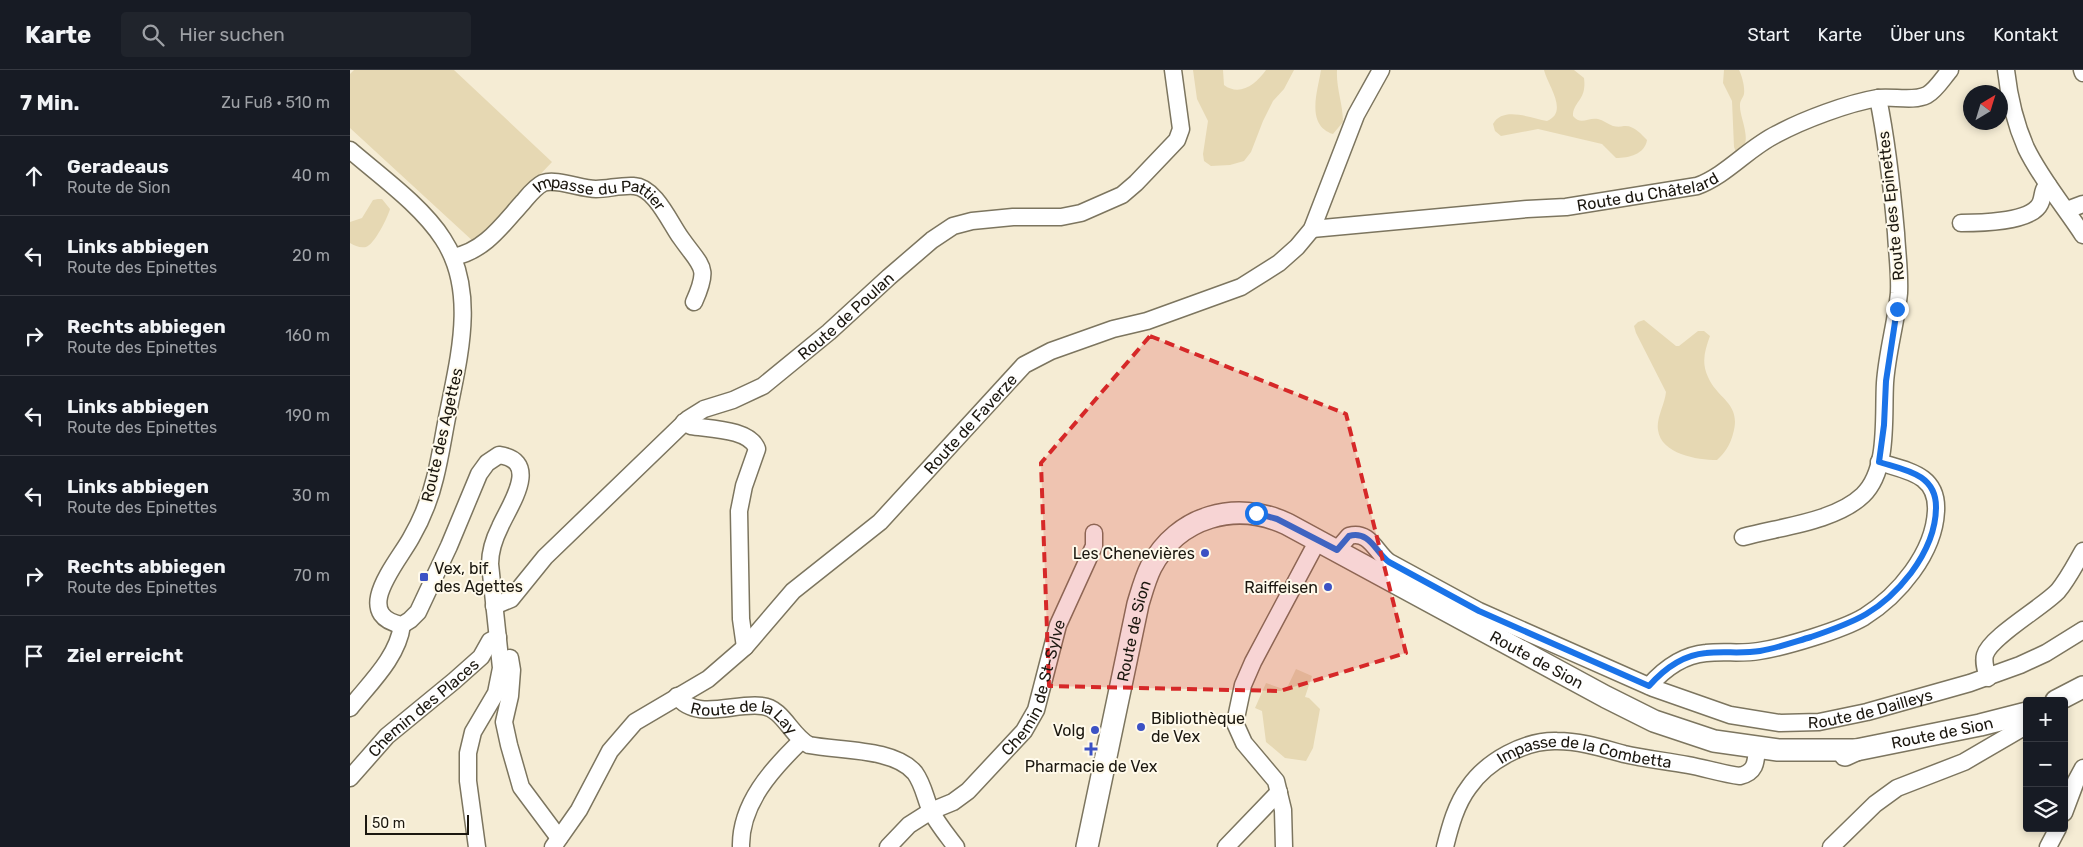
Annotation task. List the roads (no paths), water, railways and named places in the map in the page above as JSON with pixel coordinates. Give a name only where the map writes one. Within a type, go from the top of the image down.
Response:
[{"type":"main road","name":"Route de Sion","points":[[1087,847],[1138,604],[1146,578],[1159,554],[1178,535],[1195,523],[1212,516],[1236,512],[1267,516],[1318,540],[1606,697],[1654,721],[1679,738],[1710,750],[1756,754],[1787,763],[1811,762],[1834,758],[1856,750],[1980,726],[2023,714]]},
{"type":"main road","points":[[2064,697],[2083,687]]},
{"type":"street","name":"Route de Poulan","points":[[494,606],[511,599],[545,557],[684,422],[704,409],[733,400],[763,386],[829,332],[896,270],[932,240],[954,226],[972,221],[1013,217],[1061,216],[1081,213],[1122,195],[1136,184],[1177,140],[1181,128],[1173,70]]},
{"type":"street","name":"Route de Faverze","points":[[677,696],[708,679],[745,647],[793,591],[880,522],[1024,365],[1051,350],[1113,329],[1162,316],[1241,287],[1279,263],[1297,247],[1312,229],[1356,115],[1381,70]]},
{"type":"street","name":"Route du Châtelard","points":[[1312,229],[1566,207],[1697,186],[1713,179],[1752,149],[1776,134],[1810,120],[1878,98],[1925,96],[1935,89],[1950,70]]},
{"type":"street","points":[[2006,70],[2008,90],[2017,124],[2032,159],[2083,235]]},
{"type":"street","name":"Route des Epinettes","points":[[1743,537],[1798,525],[1852,503],[1870,486],[1879,462],[1884,425],[1886,381],[1896,318],[1899,280],[1892,192],[1878,98]]},
{"type":"street","name":"Route des Agettes","points":[[350,150],[424,215],[443,239],[458,270],[462,295],[462,340],[435,478],[424,513],[411,538],[376,590],[375,604],[378,612],[390,622],[402,625]]},
{"type":"street","name":"Impasse du Pattier","points":[[453,257],[469,253],[481,246],[531,193],[544,183],[553,182],[595,189],[634,186],[642,188],[649,193],[660,206],[703,269],[703,282],[694,302]]},
{"type":"street","points":[[1961,223],[1994,221],[2034,212],[2040,206],[2044,188],[2048,185]]},
{"type":"street","points":[[2067,210],[2083,204]]},
{"type":"street","points":[[684,422],[691,426],[749,437],[755,443],[757,449],[744,486],[739,511],[741,619],[745,647]]},
{"type":"street","points":[[350,708],[394,650],[402,625],[418,612],[479,474],[487,463],[499,455],[507,456],[514,460],[520,470],[521,478],[516,495],[490,552],[494,606],[512,670],[510,696],[504,722],[521,787],[556,842]]},
{"type":"street","points":[[1337,550],[1349,536],[1362,536],[1370,540],[1379,554],[1389,562],[1479,611],[1649,686],[1663,672],[1691,656],[1708,652],[1758,651],[1787,644],[1856,621],[1874,610],[1890,596],[1907,578],[1921,557],[1933,529],[1936,503],[1934,492],[1925,480],[1912,473],[1879,462]]},
{"type":"street","name":"Chemin de St-Sylve","points":[[888,847],[909,825],[931,811],[953,802],[968,791],[1024,731],[1032,719],[1046,675],[1058,625],[1094,546],[1094,533]]},
{"type":"street","points":[[1284,847],[1283,810],[1276,780],[1238,734],[1235,723],[1236,709],[1243,685],[1254,662],[1318,540]]},
{"type":"street","points":[[1988,678],[1984,658],[1988,648],[2007,631],[2044,604],[2058,590],[2083,551]]},
{"type":"street","name":"Route de Dailleys","points":[[1649,686],[1730,715],[1774,723],[1808,723],[1867,712],[1988,678],[2046,653],[2083,630]]},
{"type":"street","name":"Chemin des Places","points":[[350,778],[387,736],[454,682],[481,657],[490,641],[503,642]]},
{"type":"street","points":[[477,847],[467,759],[473,732],[493,699],[500,679],[503,642]]},
{"type":"street","name":"Route de la Lay","points":[[556,842],[574,818],[610,751],[620,737],[634,722],[677,696],[688,706],[702,710],[754,705],[769,707],[781,716],[801,741],[818,747],[876,754],[900,761],[915,774],[921,784],[931,811],[956,847]]},
{"type":"street","points":[[1831,847],[1875,804],[1897,788],[1964,762],[2023,728]]},
{"type":"street","points":[[742,847],[742,829],[754,799],[763,784],[801,741]]},
{"type":"street","name":"Impasse de la Combetta","points":[[1445,847],[1453,819],[1463,796],[1478,776],[1499,759],[1518,749],[1536,743],[1573,742],[1653,760],[1740,776],[1751,772],[1756,754]]},
{"type":"street","points":[[2068,802],[2083,768]]},
{"type":"street","points":[[1226,847],[1279,792]]},
{"type":"street","points":[[2048,847],[2056,832]]},
{"type":"place","name":"Les Chenevières","points":[[1205,553]]},
{"type":"place","name":"Vex, bif. des Agettes","points":[[424,577]]},
{"type":"place","name":"Raiffeisen","points":[[1328,587]]},
{"type":"place","name":"Bibliothèque de Vex","points":[[1141,727]]},
{"type":"place","name":"Volg","points":[[1095,730]]},
{"type":"place","name":"Pharmacie de Vex","points":[[1091,749]]}]
